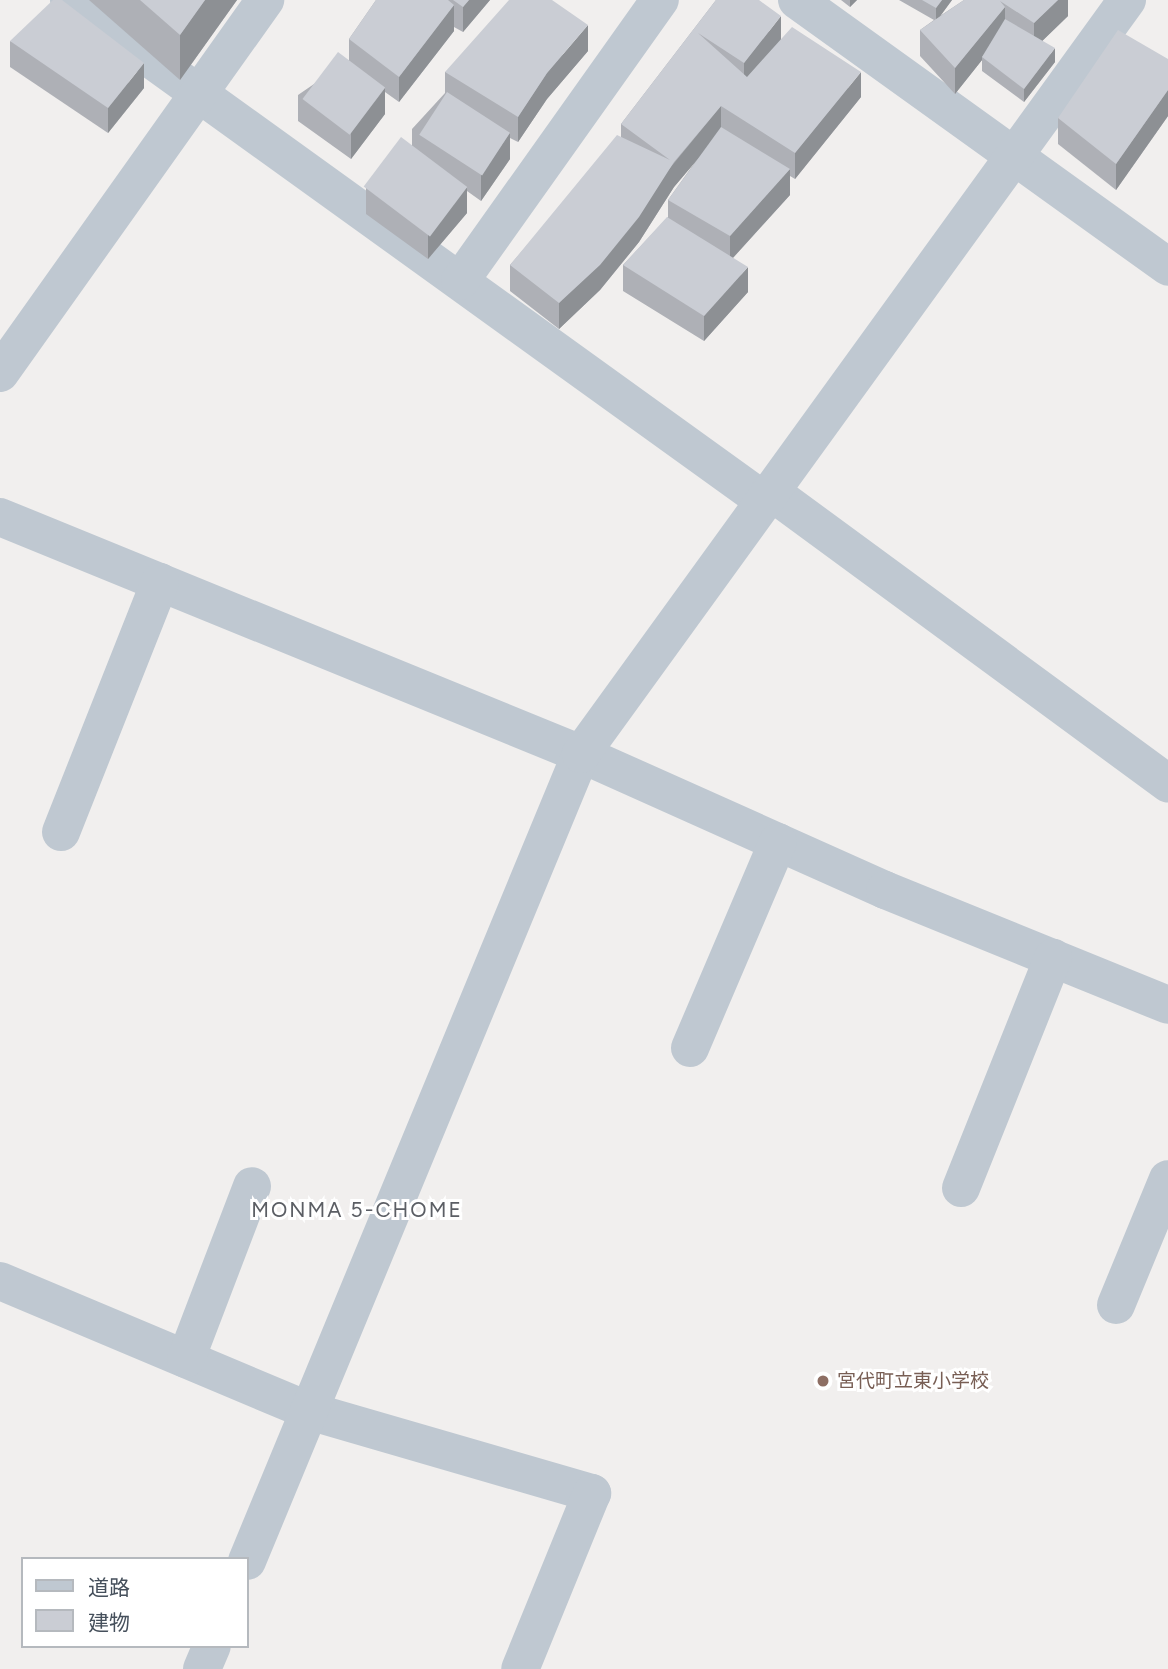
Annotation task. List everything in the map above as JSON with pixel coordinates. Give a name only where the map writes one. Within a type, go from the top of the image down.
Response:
[{"type":"street","points":[[69,0],[1168,783]]},
{"type":"street","points":[[0,373],[265,0]]},
{"type":"street","points":[[460,281],[660,0]]},
{"type":"street","points":[[797,0],[1168,267]]},
{"type":"street","points":[[248,1559],[581,754],[1127,0]]},
{"type":"street","points":[[0,517],[581,754],[885,890],[1168,1005]]},
{"type":"street","points":[[61,832],[160,582]]},
{"type":"street","points":[[690,1048],[778,842]]},
{"type":"street","points":[[961,1188],[1053,958]]},
{"type":"street","points":[[1116,1305],[1168,1180]]},
{"type":"street","points":[[186,1359],[252,1186]]},
{"type":"street","points":[[0,1281],[309,1410],[592,1493],[520,1669]]},
{"type":"street","points":[[202,1669],[211,1648]]},
{"type":"building","points":[[53,0],[62,0],[144,63],[108,108],[10,41]]},
{"type":"building","points":[[140,0],[205,0],[180,35]]},
{"type":"building","points":[[376,0],[448,0],[454,5],[399,77],[349,39]]},
{"type":"building","points":[[453,0],[469,0],[463,7]]},
{"type":"building","points":[[509,0],[552,0],[588,25],[547,73],[518,117],[445,72]]},
{"type":"building","points":[[716,0],[759,0],[781,16],[744,63],[698,33],[747,77],[792,27],[861,72],[795,153],[721,106],[674,162],[639,217],[600,265],[559,303],[510,265],[617,135],[670,160],[621,124]]},
{"type":"building","points":[[922,0],[942,0],[936,8]]},
{"type":"building","points":[[964,0],[1058,0],[1034,23],[1000,1],[1005,7],[955,68],[920,30]]},
{"type":"building","points":[[1005,19],[1055,48],[1024,89],[982,57]]},
{"type":"building","points":[[1118,30],[1168,59],[1168,90],[1116,164],[1058,118]]},
{"type":"building","points":[[338,52],[385,88],[350,135],[302,99]]},
{"type":"building","points":[[447,92],[510,133],[482,176],[419,135]]},
{"type":"building","points":[[721,127],[790,169],[730,236],[668,200]]},
{"type":"building","points":[[401,137],[467,187],[430,236],[364,187]]},
{"type":"building","points":[[667,217],[748,267],[704,316],[623,265]]},
{"type":"place","name":"宮代町立東小学校","points":[[823,1381]]},
{"type":"district","name":"MONMA 5-CHOME","points":[[357,1210]]}]
